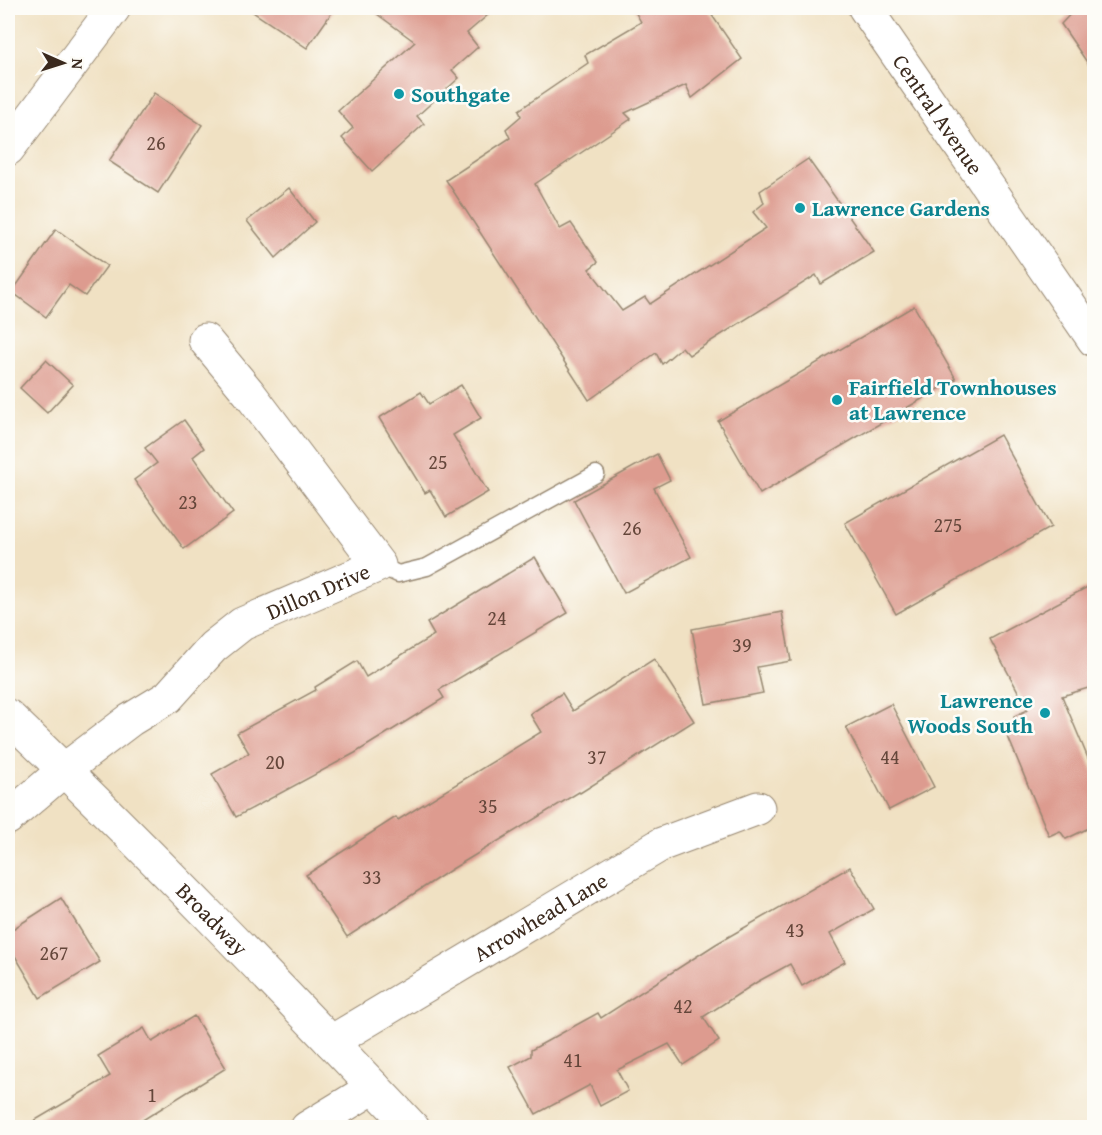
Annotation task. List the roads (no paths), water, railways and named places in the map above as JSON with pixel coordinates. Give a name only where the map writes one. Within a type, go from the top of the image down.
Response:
[{"type":"street","points":[[8,149],[114,8]]},
{"type":"street","name":"Central Avenue","points":[[865,8],[1095,340]]},
{"type":"street","name":"Dillon Drive","points":[[8,818],[64,770],[130,720],[168,697],[213,647],[242,624],[379,565],[249,393],[205,340]]},
{"type":"street","name":"Broadway","points":[[8,716],[64,770],[413,1128]]},
{"type":"street","name":"Arrowhead Lane","points":[[331,1042],[662,844],[758,808]]},
{"type":"street","points":[[306,1128],[374,1087]]},
{"type":"lane","points":[[379,565],[398,574],[427,567],[596,474]]},
{"type":"place","name":"Southgate","points":[[399,94]]},
{"type":"place","name":"Lawrence Gardens","points":[[800,208]]},
{"type":"place","name":"Fairfield Townhouses at Lawrence","points":[[837,400]]},
{"type":"place","name":"Lawrence Woods South","points":[[1045,713]]}]
